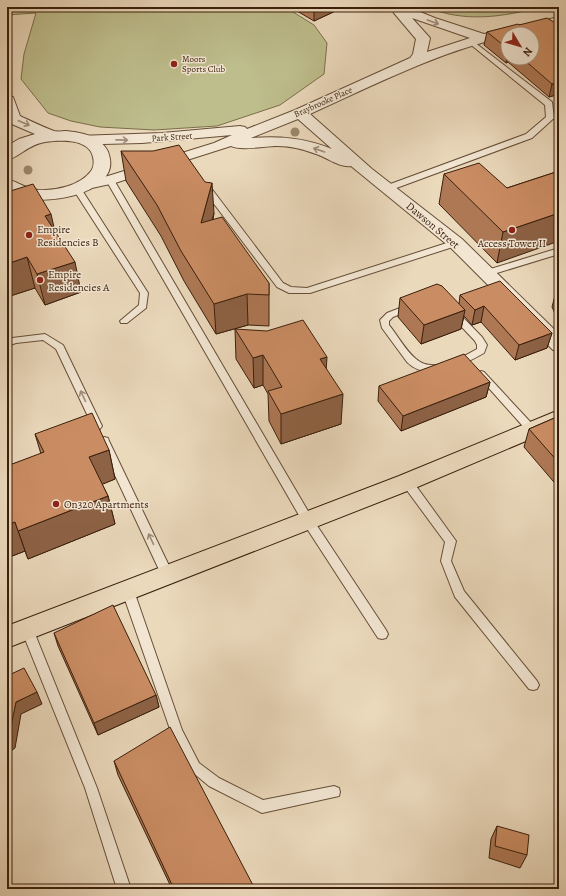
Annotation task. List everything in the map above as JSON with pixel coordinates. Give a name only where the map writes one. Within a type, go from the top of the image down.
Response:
[{"type":"main road","points":[[17,633],[128,592],[167,574],[308,521],[559,418]]},
{"type":"street","points":[[396,7],[477,41]]},
{"type":"street","points":[[396,7],[423,38],[420,54],[415,61]]},
{"type":"street","name":"Braybrooke Place","points":[[82,186],[187,162],[219,146],[300,113],[415,61],[477,41],[546,28],[559,22]]},
{"type":"street","points":[[7,100],[13,119],[53,136]]},
{"type":"street","name":"Dawson Street","points":[[300,113],[367,172],[456,243],[559,345]]},
{"type":"street","name":"Park Street","points":[[83,139],[130,140],[262,128]]},
{"type":"street","points":[[7,139],[35,139],[53,136],[69,136],[83,139],[95,145],[102,154],[103,164],[98,174],[82,186],[7,206]]},
{"type":"street","points":[[7,155],[22,144],[35,139]]},
{"type":"street","points":[[219,146],[250,142],[297,143],[333,155],[367,172]]},
{"type":"street","points":[[7,184],[20,192],[37,195],[54,194]]},
{"type":"lane","points":[[388,188],[529,136],[550,118],[549,104],[477,41]]},
{"type":"lane","points":[[110,180],[308,521],[382,634]]},
{"type":"lane","points":[[200,180],[280,285],[289,290],[307,291],[456,243]]},
{"type":"lane","points":[[82,186],[144,293],[143,306],[124,321]]},
{"type":"lane","points":[[487,273],[559,251]]},
{"type":"lane","points":[[434,298],[442,302],[479,339],[482,345],[481,351],[467,359],[433,369],[424,368],[414,362],[385,326],[384,320],[390,315],[428,299],[434,298]]},
{"type":"lane","points":[[7,342],[45,337],[60,347],[167,574]]},
{"type":"lane","points":[[467,359],[532,430]]},
{"type":"lane","points":[[406,482],[450,541],[446,561],[459,594],[533,685]]},
{"type":"lane","points":[[128,592],[177,732],[195,766],[214,782],[262,807],[334,792]]},
{"type":"lane","points":[[17,633],[91,788],[124,889]]},
{"type":"shaded area","name":"Moors Sports Club","points":[[7,7],[285,7],[314,25],[327,43],[324,74],[280,105],[217,126],[154,130],[100,127],[71,121],[48,113],[21,79],[24,54],[36,13],[7,15]]},
{"type":"shaded area","points":[[427,7],[541,7],[498,16],[469,17],[441,12]]},
{"type":"building","points":[[547,18],[559,25],[559,82],[552,84],[531,66],[540,66],[540,26],[510,26]]},
{"type":"building","points":[[500,29],[500,43],[487,32]]},
{"type":"building","points":[[179,145],[205,182],[212,183],[201,223],[222,217],[269,283],[269,295],[247,294],[214,304],[181,251],[157,205],[121,151],[153,151]]},
{"type":"building","points":[[479,163],[507,188],[559,171],[559,213],[503,232],[444,174]]},
{"type":"building","points":[[33,184],[51,214],[45,216],[75,262],[37,274],[27,257],[7,264],[7,192]]},
{"type":"building","points":[[500,281],[552,333],[519,345],[484,306],[475,310],[460,295]]},
{"type":"building","points":[[437,284],[442,286],[465,310],[424,325],[400,298]]},
{"type":"building","points":[[303,320],[327,357],[320,359],[343,394],[281,414],[268,391],[282,387],[263,355],[253,358],[235,329],[267,331]]},
{"type":"building","points":[[464,354],[490,382],[403,416],[379,386]]},
{"type":"building","points":[[92,413],[109,450],[89,457],[108,496],[18,531],[15,522],[7,525],[7,466],[44,452],[35,434]]},
{"type":"building","points":[[559,416],[559,463],[529,429]]},
{"type":"building","points":[[113,605],[156,695],[94,723],[54,633]]},
{"type":"building","points":[[24,668],[37,692],[16,702],[9,736],[7,738],[7,676]]},
{"type":"building","points":[[170,727],[255,889],[174,889],[114,761]]},
{"type":"building","points":[[497,826],[529,835],[527,855],[495,846]]},
{"type":"place","name":"Moors Sports Club","points":[[174,64]]},
{"type":"place","name":"Access Tower II","points":[[512,230]]},
{"type":"place","name":"Empire Residencies B","points":[[29,235]]},
{"type":"place","name":"Empire Residencies A","points":[[40,280]]},
{"type":"place","name":"On320 Apartments","points":[[56,504]]}]
